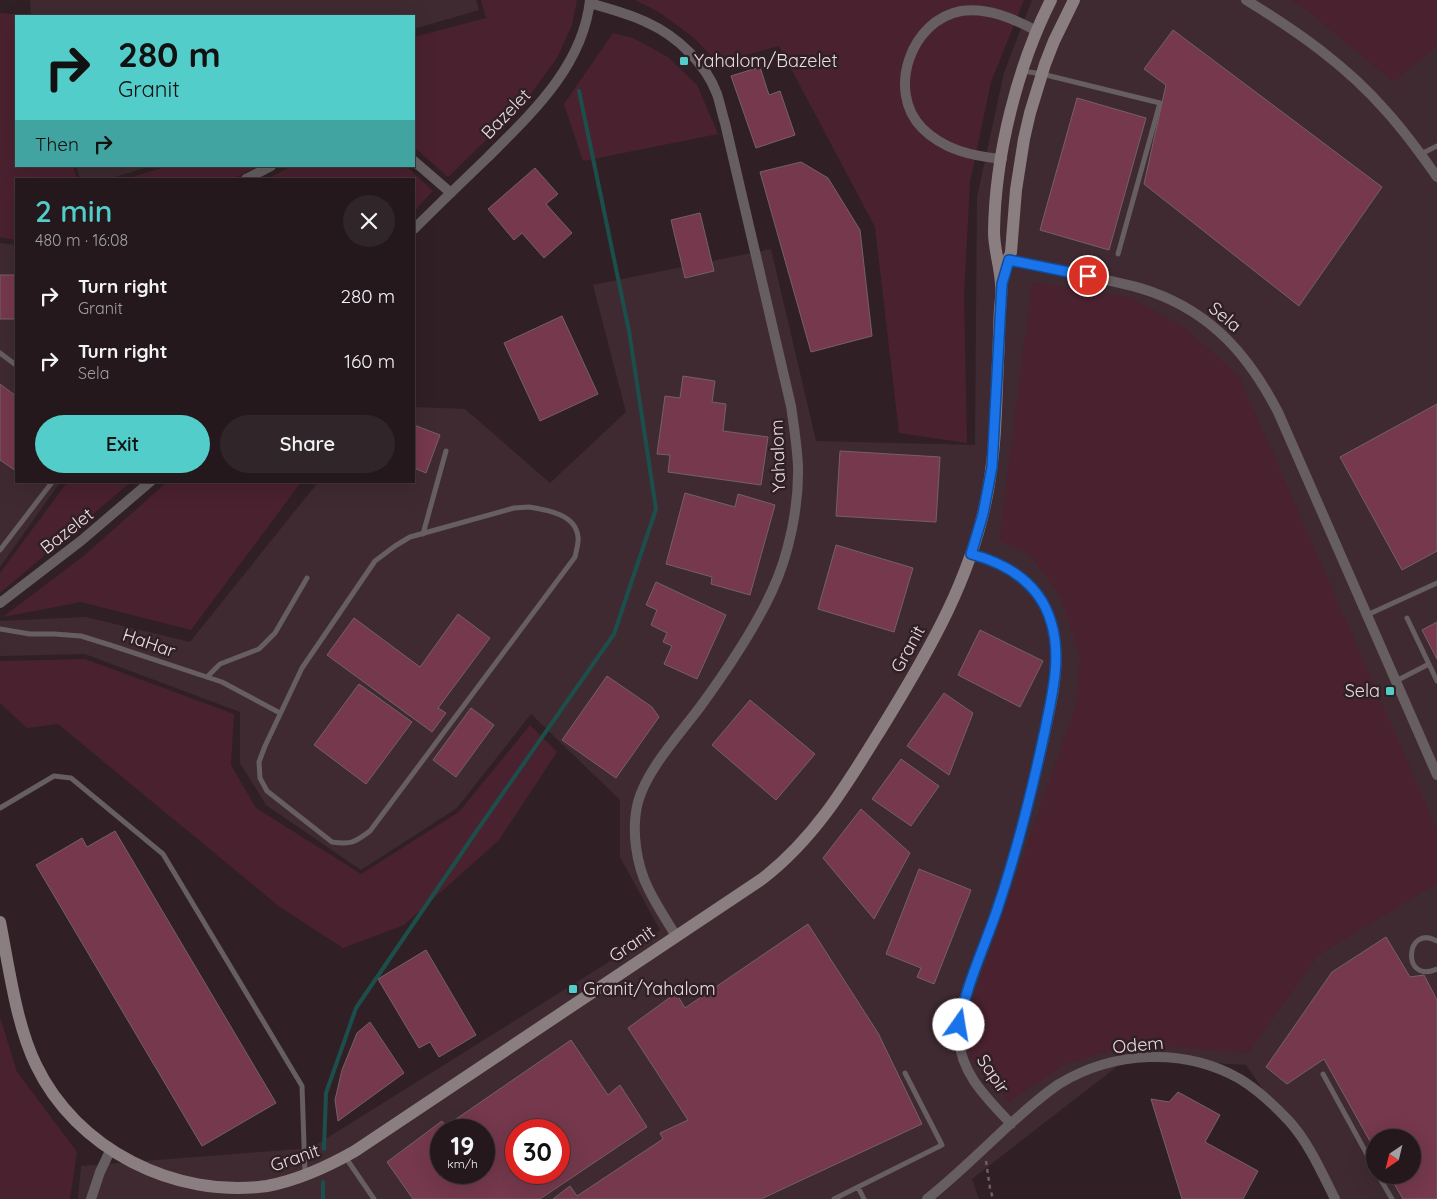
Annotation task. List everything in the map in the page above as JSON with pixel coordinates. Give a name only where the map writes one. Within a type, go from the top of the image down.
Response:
[{"type":"street","points":[[1003,259],[994,232],[1002,159],[1013,103],[1037,31],[1051,0]]},
{"type":"street","points":[[1003,259],[1030,113],[1054,41],[1074,0]]},
{"type":"street","points":[[1246,0],[1278,19],[1317,47],[1353,77],[1385,109],[1437,177]]},
{"type":"street","name":"Bazelet","points":[[415,228],[520,126],[559,79],[578,44],[590,1]]},
{"type":"street","name":"Yahalom","points":[[590,1],[649,23],[672,38],[689,52],[705,70],[717,93],[789,397],[796,442],[798,467],[797,495],[784,561],[773,591],[724,674],[656,765],[646,782],[638,802],[635,824],[640,869],[648,889],[676,936]]},
{"type":"street","points":[[1002,159],[981,157],[955,150],[932,138],[912,114],[906,100],[904,85],[906,68],[912,51],[923,34],[941,19],[960,11],[974,10],[1000,15],[1037,31]]},
{"type":"street","points":[[415,162],[451,193]]},
{"type":"street","points":[[248,178],[268,167]]},
{"type":"street","name":"Granit","points":[[0,922],[21,1022],[35,1064],[64,1109],[86,1132],[110,1152],[165,1177],[217,1188],[266,1186],[289,1181],[334,1163],[345,1156],[772,872],[790,856],[823,817],[846,785],[921,663],[948,612],[971,554],[983,514],[992,467],[1003,259]]},
{"type":"street","name":"Sela","points":[[1003,259],[1127,284],[1173,300],[1209,322],[1224,335],[1249,364],[1278,412],[1437,775]]},
{"type":"street","name":"Bazelet","points":[[0,602],[82,540],[149,483]]},
{"type":"street","name":"Sapir","points":[[971,554],[1001,564],[1026,581],[1045,606],[1055,640],[1054,685],[1028,804],[1002,895],[968,988],[959,1025],[961,1055],[966,1068],[981,1091],[1011,1124]]},
{"type":"street","name":"Odem","points":[[927,1199],[1031,1105],[1059,1084],[1088,1069],[1119,1060],[1150,1056],[1180,1058],[1210,1066],[1239,1079],[1266,1098],[1290,1122],[1311,1152],[1335,1199]]},
{"type":"street","points":[[91,1199],[100,1172],[110,1152]]},
{"type":"lane","points":[[1023,71],[1160,103],[1118,254]]},
{"type":"lane","points":[[1421,154],[1437,146]]},
{"type":"lane","points":[[0,353],[15,364]]},
{"type":"lane","points":[[423,534],[446,451]]},
{"type":"lane","points":[[0,550],[51,483]]},
{"type":"lane","points":[[529,507],[548,510],[565,517],[574,524],[578,538],[574,557],[370,831],[355,842],[345,844],[332,842],[267,792],[260,778],[259,762],[280,713],[302,668],[375,561],[395,546],[410,538],[514,508],[529,507]]},
{"type":"lane","points":[[207,677],[220,664],[259,649],[275,633],[307,578]]},
{"type":"lane","points":[[1367,615],[1437,583]]},
{"type":"lane","points":[[1407,618],[1437,681]]},
{"type":"lane","name":"HaHar","points":[[0,629],[30,634],[81,636],[222,682],[280,713]]},
{"type":"lane","points":[[1396,681],[1429,664]]},
{"type":"lane","points":[[0,808],[54,776],[71,778],[163,854],[302,1086],[305,1175]]},
{"type":"lane","points":[[1437,940],[1427,937],[1417,941],[1413,945],[1410,957],[1413,964],[1422,971],[1437,970]]},
{"type":"lane","points":[[834,1199],[942,1145],[905,1072]]},
{"type":"lane","points":[[1323,1074],[1366,1153]]},
{"type":"lane","points":[[345,1156],[374,1199]]},
{"type":"lane","points":[[1383,1184],[1392,1199]]},
{"type":"lane","points":[[858,1187],[864,1199]]},
{"type":"path","points":[[985,1148],[987,1171],[993,1199]]},
{"type":"shaded area","points":[[30,0],[476,0],[479,10],[415,29],[415,15],[31,15]]},
{"type":"shaded area","points":[[481,0],[577,0],[572,25],[557,58],[524,103],[448,177],[415,148],[415,37],[486,18]]},
{"type":"shaded area","points":[[635,0],[1024,0],[991,82],[970,182],[964,295],[967,443],[899,433],[875,227],[779,46],[718,63],[694,38],[659,12]]},
{"type":"shaded area","points":[[1032,0],[1437,0],[1437,1199],[1339,1199],[1246,1065],[1128,1058],[972,1179],[979,1199],[78,1199],[81,1166],[311,1148],[660,930],[620,857],[620,800],[531,714],[457,808],[361,870],[266,805],[240,763],[240,712],[85,654],[0,656],[0,621],[86,617],[190,642],[317,483],[415,483],[415,407],[465,409],[550,483],[626,412],[593,285],[771,249],[816,441],[975,445],[977,197],[1004,73]]},
{"type":"shaded area","points":[[1290,0],[1437,0],[1437,46],[1393,82],[1308,11]]},
{"type":"shaded area","points":[[0,13],[24,15],[15,15],[15,167],[73,167],[77,178],[15,178],[15,240],[0,237]]},
{"type":"shaded area","points":[[613,33],[633,38],[668,57],[697,85],[718,134],[583,161],[564,104]]},
{"type":"shaded area","points":[[76,167],[148,167],[112,178],[80,178]]},
{"type":"shaded area","points":[[165,167],[256,167],[235,178],[129,178]]},
{"type":"shaded area","points":[[290,167],[407,167],[433,191],[415,210],[415,178],[269,178]]},
{"type":"shaded area","points":[[0,243],[15,245],[15,483],[60,483],[0,567]]},
{"type":"shaded area","points":[[1032,282],[1129,297],[1184,327],[1239,376],[1437,829],[1437,883],[1319,955],[1248,1053],[1136,1044],[1065,1064],[1009,1102],[970,1057],[969,1010],[1075,707],[1080,657],[1061,597],[1030,555],[999,540]]},
{"type":"shaded area","points":[[67,483],[130,483],[0,593],[0,573]]},
{"type":"shaded area","points":[[166,483],[301,483],[191,630],[81,602],[3,617],[86,554]]},
{"type":"shaded area","points":[[85,659],[234,714],[231,765],[256,808],[361,874],[459,812],[530,725],[557,752],[499,840],[404,925],[343,948],[280,907],[58,724],[27,728],[0,703],[0,661]]},
{"type":"shaded area","points":[[0,1017],[17,1072],[77,1152],[70,1199],[0,1199]]},
{"type":"building","points":[[1173,30],[1382,187],[1299,306],[1144,184],[1166,85],[1144,69]]},
{"type":"building","points":[[760,67],[769,95],[780,91],[795,135],[756,148],[731,76]]},
{"type":"building","points":[[1077,98],[1146,118],[1109,250],[1040,230]]},
{"type":"building","points":[[801,162],[828,178],[860,230],[872,336],[811,352],[760,172]]},
{"type":"building","points":[[535,168],[558,194],[546,204],[572,233],[544,258],[522,233],[514,240],[488,209]]},
{"type":"building","points":[[700,213],[714,271],[685,278],[671,220]]},
{"type":"building","points":[[0,275],[15,275],[15,319],[0,319]]},
{"type":"building","points":[[562,316],[598,394],[540,421],[504,343]]},
{"type":"building","points":[[683,376],[715,381],[712,402],[726,404],[723,431],[768,437],[761,485],[668,472],[670,455],[657,454],[665,396],[680,398]]},
{"type":"building","points":[[0,384],[15,395],[15,470],[0,460]]},
{"type":"building","points":[[1437,404],[1437,551],[1402,570],[1340,457]]},
{"type":"building","points":[[415,425],[440,435],[426,473],[415,468]]},
{"type":"building","points":[[840,451],[940,457],[936,522],[836,516]]},
{"type":"building","points":[[685,493],[735,507],[738,494],[775,505],[750,595],[711,584],[712,577],[666,564]]},
{"type":"building","points":[[836,545],[913,568],[894,632],[818,609]]},
{"type":"building","points":[[656,582],[726,615],[697,679],[664,664],[672,646],[663,642],[667,633],[651,625],[657,610],[646,605]]},
{"type":"building","points":[[458,614],[490,638],[438,708],[446,713],[432,732],[327,655],[354,618],[420,667]]},
{"type":"building","points":[[1437,622],[1437,659],[1422,630]]},
{"type":"building","points":[[980,630],[1043,661],[1020,707],[958,675]]},
{"type":"building","points":[[607,676],[652,707],[659,717],[616,778],[562,740]]},
{"type":"building","points":[[359,684],[412,722],[366,784],[314,745]]},
{"type":"building","points":[[944,693],[973,713],[949,775],[907,746]]},
{"type":"building","points":[[750,700],[815,754],[776,800],[712,745]]},
{"type":"building","points":[[471,708],[494,725],[456,777],[433,760]]},
{"type":"building","points":[[901,759],[939,786],[911,826],[872,799]]},
{"type":"building","points":[[861,809],[910,853],[874,919],[823,858]]},
{"type":"building","points":[[115,831],[276,1103],[202,1146],[36,865],[82,838],[87,847]]},
{"type":"building","points":[[919,869],[971,890],[934,984],[917,977],[921,968],[886,954]]},
{"type":"building","points":[[808,924],[878,1033],[922,1124],[761,1199],[553,1199],[570,1186],[577,1196],[663,1139],[660,1133],[688,1120],[628,1028],[676,993],[685,1008]]},
{"type":"building","points":[[1386,937],[1410,977],[1424,975],[1437,1000],[1437,1199],[1403,1199],[1394,1184],[1421,1184],[1421,1129],[1366,1129],[1366,1134],[1324,1059],[1287,1084],[1266,1067],[1332,972]]},
{"type":"building","points":[[426,950],[476,1035],[439,1057],[430,1042],[419,1048],[378,979]]},
{"type":"building","points":[[370,1022],[404,1073],[338,1121],[335,1100],[342,1070],[357,1033]]},
{"type":"building","points":[[571,1040],[608,1095],[620,1085],[647,1127],[570,1179],[570,1119],[505,1119],[505,1184],[562,1184],[540,1199],[413,1199],[387,1162],[430,1130],[430,1184],[495,1184],[495,1119],[456,1119]]},
{"type":"building","points":[[1178,1092],[1220,1115],[1205,1142],[1258,1171],[1243,1199],[1182,1199],[1151,1099],[1169,1102]]},
{"type":"waterway","points":[[324,1149],[326,1093],[356,1008],[614,634],[656,509],[629,331],[579,91]]},
{"type":"waterway","points":[[323,1182],[323,1199]]},
{"type":"place","name":"Yahalom/Bazelet","points":[[684,61]]},
{"type":"place","name":"Sela","points":[[1390,691]]},
{"type":"place","name":"Granit/Yahalom","points":[[573,989]]},
{"type":"route","points":[[959,1025],[968,988],[1012,865],[1032,789],[1054,685],[1056,661],[1055,640],[1051,622],[1045,606],[1036,593],[1026,581],[1001,564],[971,554],[983,514],[992,467],[1002,284],[1009,260],[1088,276]]}]
